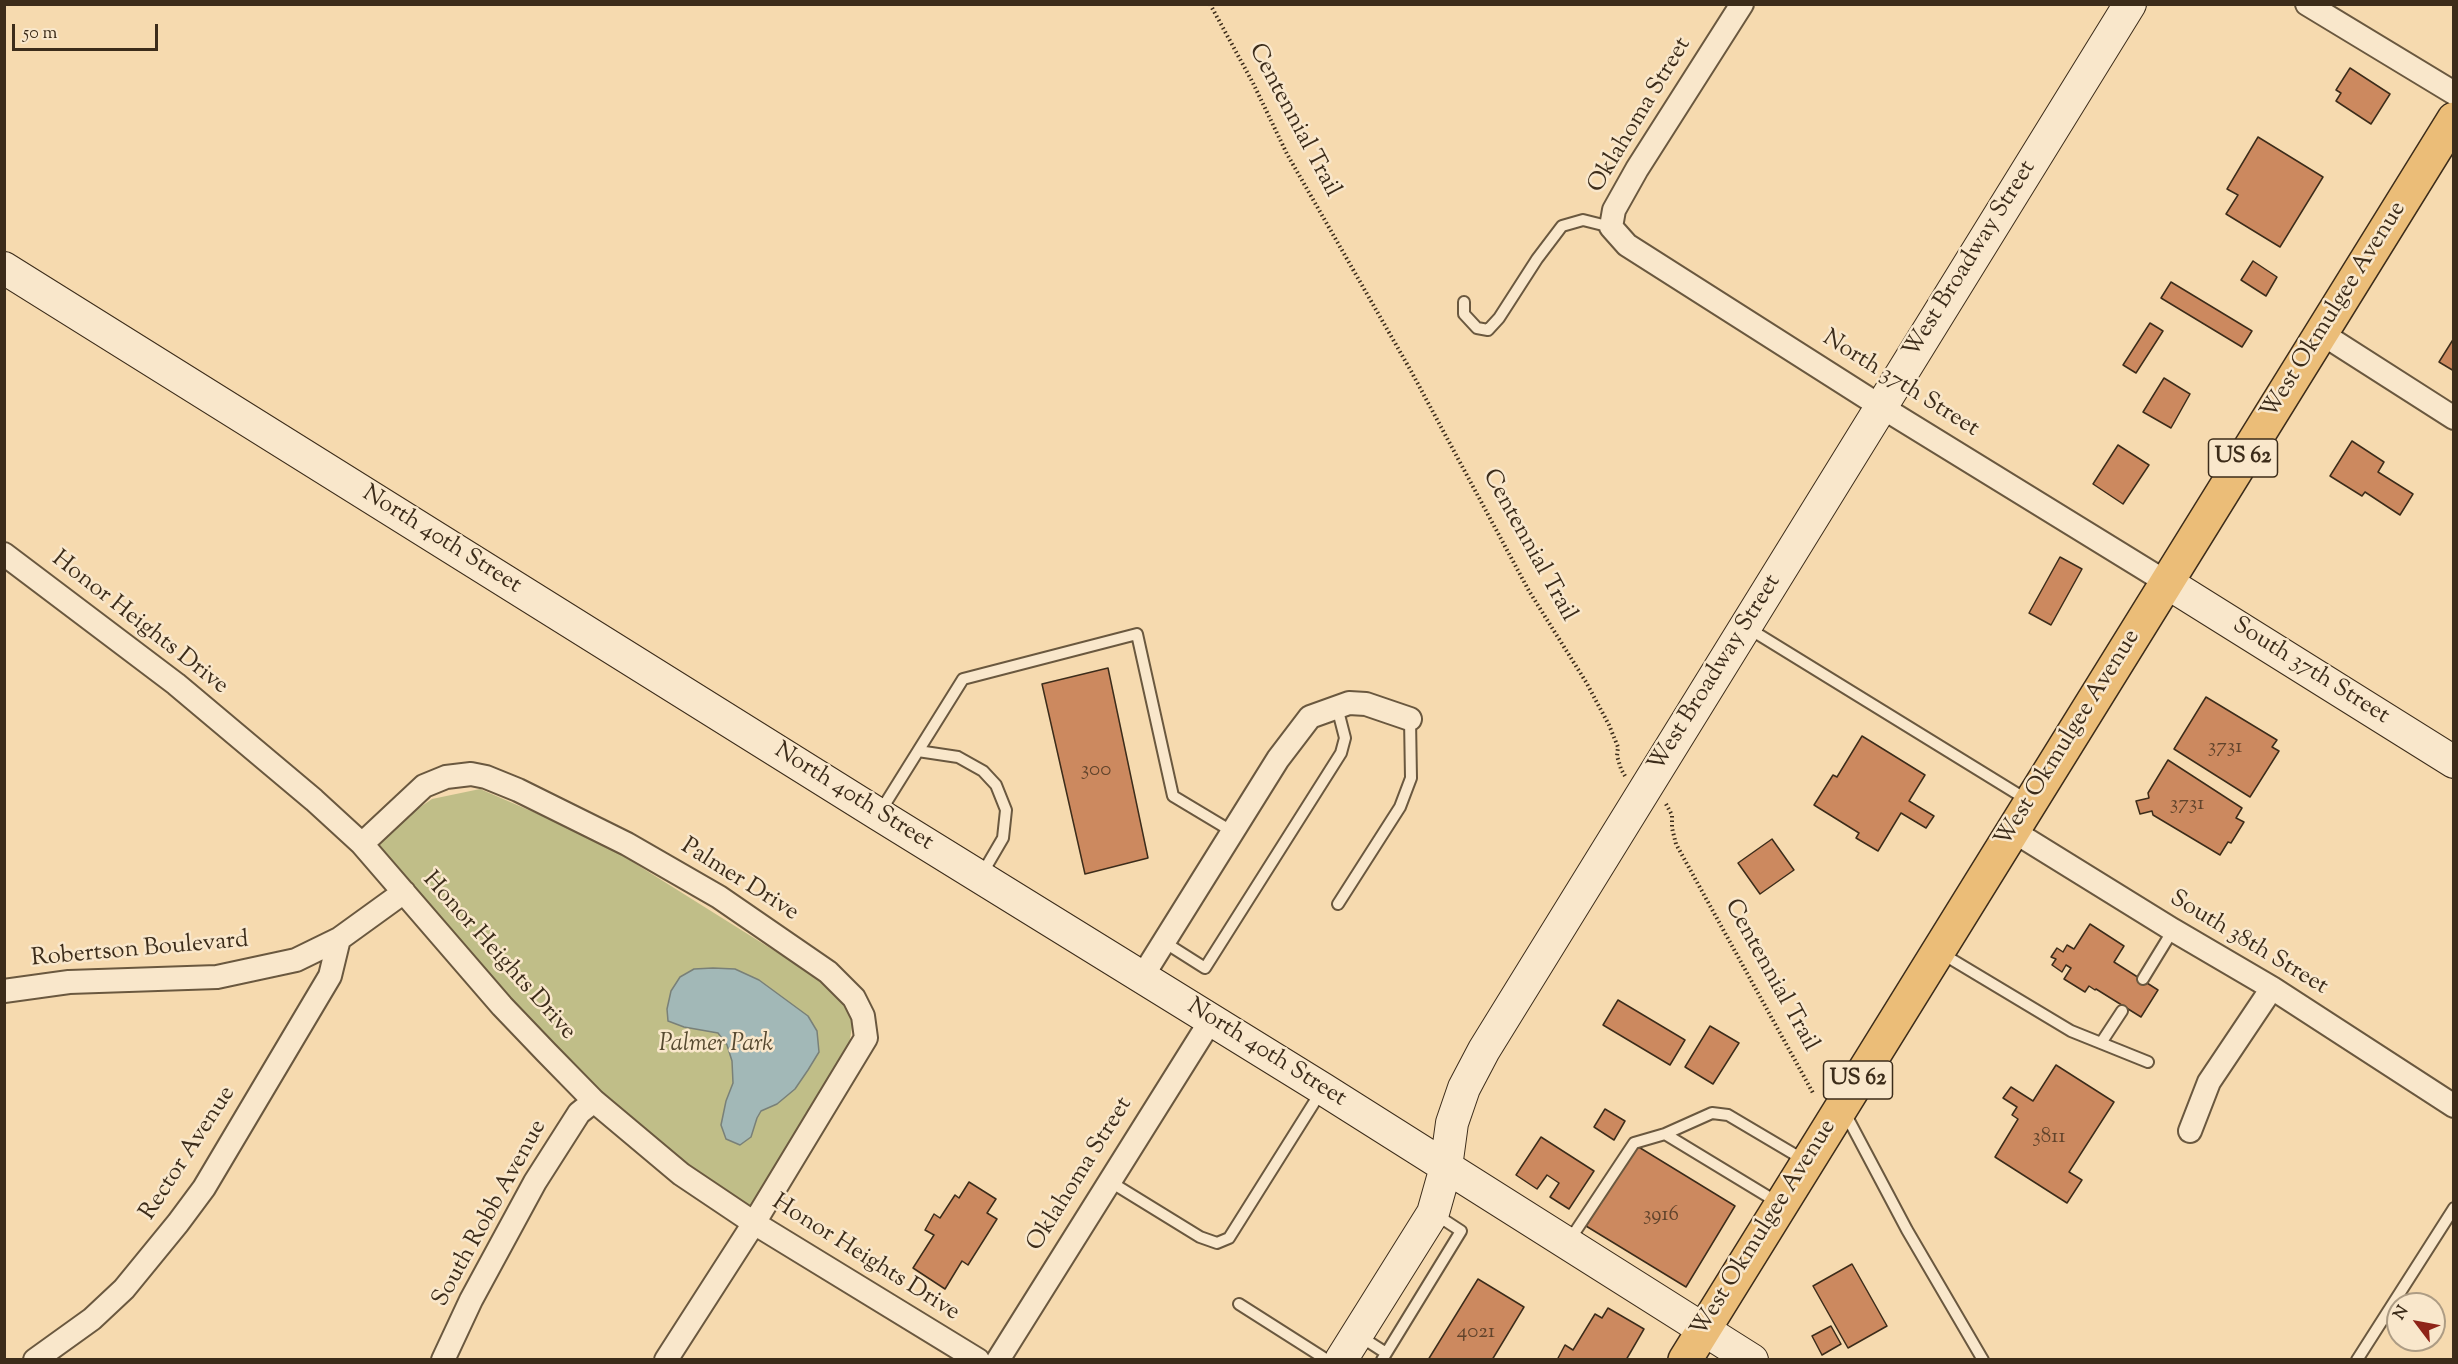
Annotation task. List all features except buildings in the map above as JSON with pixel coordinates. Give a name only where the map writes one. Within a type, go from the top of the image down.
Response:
[{"type":"main road","name":"West Okmulgee Avenue","points":[[1685,1359],[1806,1162],[1827,1100],[1938,951],[2454,119]]},
{"type":"street","name":"Oklahoma Street","points":[[1611,227],[1614,210],[1637,168],[1742,4]]},
{"type":"street","name":"West Broadway Street","points":[[1349,1347],[1433,1213],[1446,1167],[1452,1123],[1469,1079],[1484,1050],[2130,4]]},
{"type":"street","points":[[2307,4],[2454,93]]},
{"type":"street","name":"North 37th Street","points":[[1611,227],[1627,244],[1881,406],[2166,582]]},
{"type":"street","name":"North 40th Street","points":[[4,268],[980,878],[1323,1089],[1752,1359]]},
{"type":"street","points":[[2321,333],[2451,413]]},
{"type":"street","name":"Honor Heights Drive","points":[[4,554],[176,684],[314,800],[362,844],[502,1006],[594,1101],[681,1174],[754,1223],[978,1359]]},
{"type":"street","name":"South 37th Street","points":[[2166,582],[2451,755]]},
{"type":"street","points":[[1142,977],[1278,759],[1305,722],[1315,714],[1348,703],[1366,704],[1410,719]]},
{"type":"street","name":"Palmer Drive","points":[[362,844],[407,799],[424,786],[454,776],[471,774],[486,777],[518,790],[637,850],[719,897],[828,972],[855,998],[863,1016],[866,1038],[754,1223],[666,1359]]},
{"type":"street","name":"South 38th Street","points":[[2013,831],[2272,988],[2454,1106]]},
{"type":"street","name":"Robertson Boulevard","points":[[4,991],[69,982],[217,977],[296,960],[339,939],[404,892]]},
{"type":"street","name":"Rector Avenue","points":[[34,1359],[57,1346],[93,1319],[124,1290],[204,1188],[330,976],[339,939]]},
{"type":"street","points":[[2190,1131],[2209,1082],[2272,988]]},
{"type":"street","name":"Oklahoma Street","points":[[998,1359],[1211,1020]]},
{"type":"street","name":"South Robb Avenue","points":[[443,1359],[471,1300],[535,1182],[579,1113],[594,1101]]},
{"type":"lane","points":[[1464,302],[1464,314],[1477,328],[1488,330],[1499,318],[1537,259],[1562,226],[1583,220],[1611,227]]},
{"type":"lane","points":[[1745,626],[2031,802]]},
{"type":"lane","points":[[878,814],[963,679],[1137,634],[1173,796],[1233,832]]},
{"type":"lane","points":[[1164,942],[1205,968],[1341,753],[1345,738],[1337,707]]},
{"type":"lane","points":[[1338,904],[1400,807],[1404,797],[1411,778],[1410,719]]},
{"type":"lane","points":[[918,751],[958,757],[983,771],[996,785],[1006,810],[1003,838],[980,878]]},
{"type":"lane","points":[[2143,979],[2173,930]]},
{"type":"lane","points":[[1938,951],[2071,1031],[2148,1062]]},
{"type":"lane","points":[[2102,1043],[2122,1011]]},
{"type":"lane","points":[[1109,1181],[1200,1237],[1217,1243],[1229,1238],[1323,1089]]},
{"type":"lane","points":[[1827,1100],[1983,1359]]},
{"type":"lane","points":[[1568,1243],[1634,1143],[1665,1134],[1712,1113],[1728,1115],[1806,1162]]},
{"type":"lane","points":[[1665,1134],[1780,1204]]},
{"type":"lane","points":[[2357,1359],[2454,1208]]},
{"type":"lane","points":[[1349,1347],[1384,1356],[1461,1231],[1433,1213]]},
{"type":"lane","points":[[1239,1304],[1327,1359]]},
{"type":"path","name":"Centennial Trail","points":[[1210,4],[1287,154],[1411,370],[1529,591],[1600,708],[1618,747],[1617,756],[1621,769],[1628,779],[1665,803],[1672,815],[1676,844],[1827,1100]]},
{"type":"green space","name":"Palmer Park","points":[[480,789],[596,839],[845,995],[854,1015],[847,1057],[748,1212],[679,1163],[581,1074],[479,968],[375,847],[391,827],[432,799]]},
{"type":"shaded area","points":[[694,969],[735,969],[759,980],[808,1016],[817,1031],[819,1052],[808,1070],[795,1089],[777,1104],[761,1111],[751,1137],[740,1145],[726,1139],[721,1125],[733,1083],[732,1061],[727,1045],[718,1033],[684,1027],[668,1021],[667,1009],[671,991],[680,977]]}]
